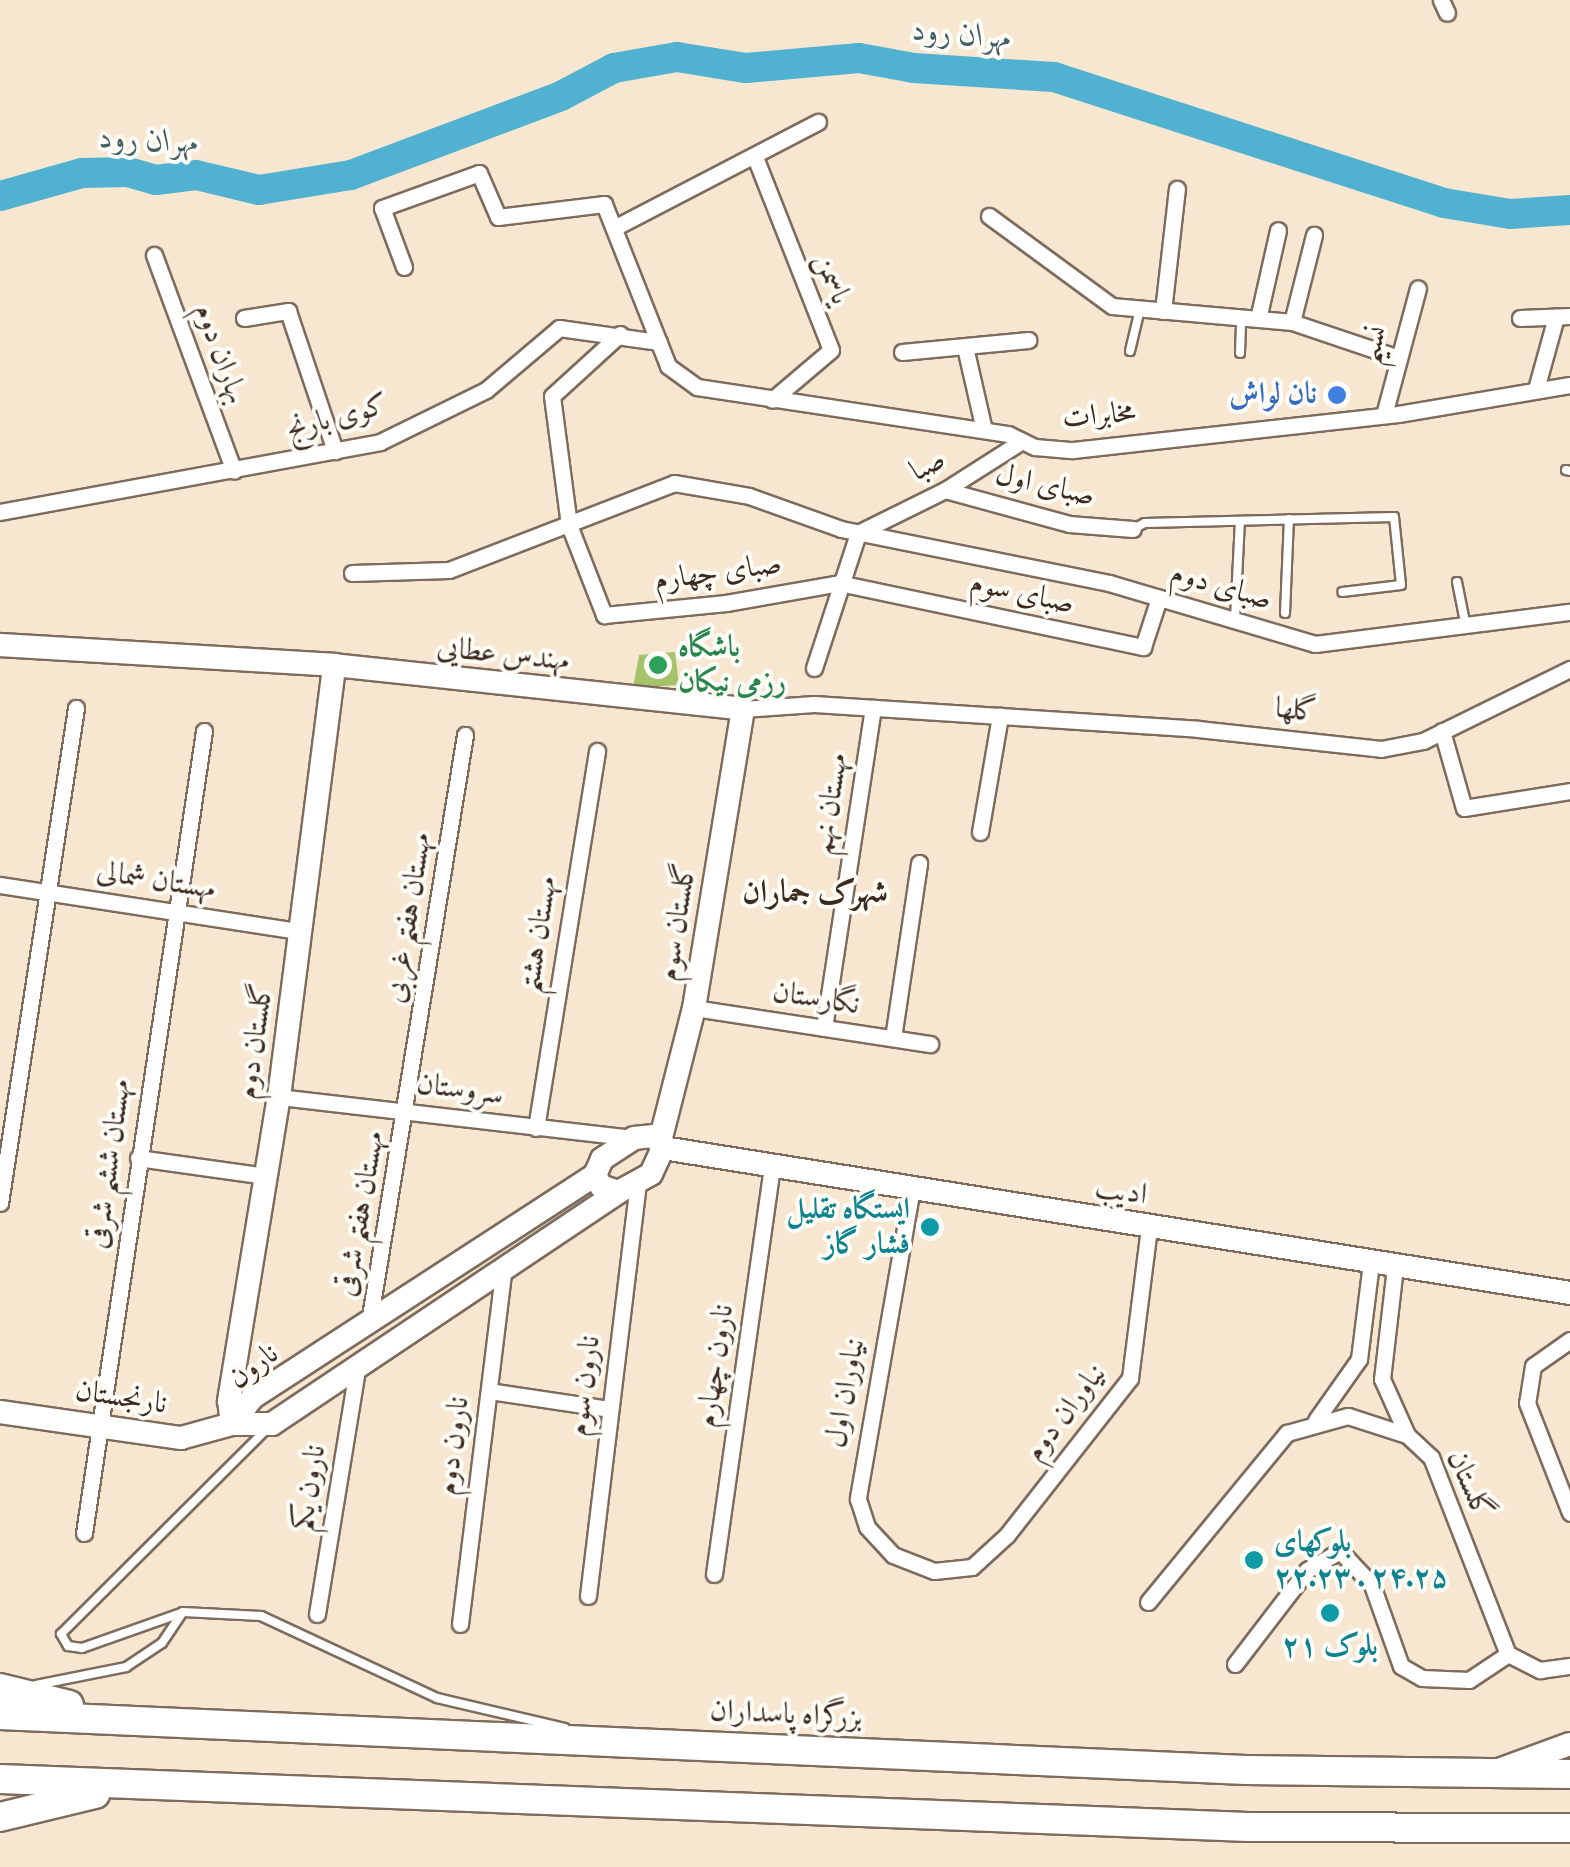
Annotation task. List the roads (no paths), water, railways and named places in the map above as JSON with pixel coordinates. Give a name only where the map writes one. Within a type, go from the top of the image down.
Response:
[{"type":"highway","points":[[0,1688],[128,1720]]},
{"type":"highway","name":"بزرگراه پاسداران","points":[[0,1714],[1246,1770],[1570,1774]]},
{"type":"highway","points":[[0,1779],[1248,1826],[1570,1828]]},
{"type":"highway","points":[[0,1817],[146,1785]]},
{"type":"street","points":[[404,268],[382,208],[479,174],[498,217],[604,204],[614,228],[818,122]]},
{"type":"street","name":"یاسمن","points":[[755,157],[830,350],[772,400]]},
{"type":"street","points":[[1164,311],[1176,189]]},
{"type":"street","points":[[989,216],[1112,306],[1292,322],[1399,358]]},
{"type":"street","name":"مخابرات","points":[[614,228],[668,366],[697,387],[984,430],[1073,450],[1384,415],[1570,386]]},
{"type":"street","points":[[1258,319],[1278,230]]},
{"type":"street","points":[[1292,322],[1314,235]]},
{"type":"street","name":"بهاران دوم","points":[[154,255],[234,472]]},
{"type":"street","name":"نسیم","points":[[1384,415],[1418,288]]},
{"type":"street","points":[[244,318],[288,311],[334,451]]},
{"type":"street","points":[[1520,318],[1563,316],[1536,389]]},
{"type":"street","name":"کوی بارنج","points":[[0,512],[234,472],[380,442],[486,390],[559,328],[659,342]]},
{"type":"street","points":[[569,525],[552,396],[620,334]]},
{"type":"street","points":[[902,352],[1028,340]]},
{"type":"street","points":[[965,347],[984,430]]},
{"type":"street","name":"صبا","points":[[858,533],[945,490],[1022,440]]},
{"type":"street","name":"صبای دوم","points":[[352,573],[449,570],[674,484],[749,496],[858,533],[960,549],[1160,598],[1316,644],[1570,612]]},
{"type":"street","name":"صبای اول","points":[[945,490],[1069,524],[1133,529]]},
{"type":"street","name":"صبای چهارم","points":[[569,525],[604,615],[726,603],[839,583]]},
{"type":"street","points":[[814,668],[858,533]]},
{"type":"street","name":"صبای سوم","points":[[839,583],[1143,647],[1160,598]]},
{"type":"street","name":"مهندس عطایی","points":[[0,645],[334,665],[743,709],[874,708],[1000,716]]},
{"type":"street","name":"گلستان دوم","points":[[232,1424],[229,1401],[279,1098],[334,665]]},
{"type":"street","name":"گلها","points":[[1000,716],[1381,749],[1442,730],[1570,669]]},
{"type":"street","points":[[0,1203],[44,890],[76,708]]},
{"type":"street","name":"مهستان نهم","points":[[824,1028],[874,708]]},
{"type":"street","name":"گلستان سوم","points":[[661,1145],[694,1008],[743,709]]},
{"type":"street","points":[[980,832],[1000,716]]},
{"type":"street","points":[[1442,730],[1464,808],[1570,791]]},
{"type":"street","name":"مهستان ششم شرقی","points":[[84,1533],[104,1424],[173,912],[204,731]]},
{"type":"street","name":"مهستان هفتم غربی","points":[[407,1110],[465,735]]},
{"type":"street","name":"مهستان هشتم","points":[[536,1128],[597,751]]},
{"type":"street","points":[[893,1038],[919,864]]},
{"type":"street","name":"مهستان شمالی","points":[[0,885],[302,932]]},
{"type":"street","name":"نگارستان","points":[[694,1008],[930,1044]]},
{"type":"street","name":"سروستان","points":[[279,1098],[634,1138]]},
{"type":"street","name":"مهستان هفتم شرقی","points":[[368,1327],[407,1110]]},
{"type":"street","name":"ادیب","points":[[634,1138],[772,1166],[1570,1293]]},
{"type":"street","name":"نارون","points":[[232,1424],[253,1397],[368,1327],[596,1174],[602,1159],[634,1138]]},
{"type":"street","name":"نارون","points":[[232,1424],[272,1424],[357,1371],[658,1166],[661,1145]]},
{"type":"street","points":[[138,1158],[266,1176]]},
{"type":"street","name":"نارون چهارم","points":[[714,1574],[772,1166]]},
{"type":"street","points":[[596,1174],[601,1186],[628,1188]]},
{"type":"street","name":"نارون سوم","points":[[588,1596],[610,1409],[628,1188]]},
{"type":"street","name":"نیاوران اول","points":[[912,1188],[858,1499],[867,1527],[892,1554],[934,1571]]},
{"type":"street","name":"نیاوران دوم","points":[[934,1571],[972,1567],[1007,1535],[1130,1378],[1149,1227]]},
{"type":"street","points":[[1148,1602],[1287,1433],[1316,1420],[1359,1359],[1371,1263]]},
{"type":"street","points":[[1395,1267],[1380,1362],[1388,1397],[1407,1435]]},
{"type":"street","name":"نارون دوم","points":[[460,1624],[503,1275]]},
{"type":"street","points":[[1570,1340],[1534,1366],[1527,1402],[1570,1513]]},
{"type":"street","name":"نارون یکم","points":[[317,1614],[357,1371]]},
{"type":"street","points":[[488,1391],[610,1409]]},
{"type":"street","name":"نارنجستان","points":[[0,1412],[181,1438],[232,1424]]},
{"type":"street","name":"گلستان","points":[[1316,1420],[1348,1416],[1407,1435],[1431,1457],[1508,1654]]},
{"type":"street","points":[[1235,1664],[1307,1570],[1340,1551],[1372,1585],[1401,1666],[1422,1678],[1469,1680],[1508,1654],[1540,1670],[1570,1666]]},
{"type":"street","points":[[1492,1772],[1570,1744]]},
{"type":"lane","points":[[1130,351],[1140,309]]},
{"type":"lane","points":[[1240,353],[1241,318]]},
{"type":"lane","points":[[1133,529],[1240,520],[1394,517],[1402,586],[1342,592]]},
{"type":"lane","points":[[1285,613],[1289,519]]},
{"type":"lane","points":[[1235,619],[1240,520]]},
{"type":"lane","points":[[1457,582],[1466,627]]},
{"type":"lane","points":[[272,1424],[61,1634],[68,1646],[82,1648],[182,1612],[261,1616],[437,1698],[618,1740]]},
{"type":"lane","points":[[0,1688],[68,1683],[126,1666],[162,1643],[182,1612]]},
{"type":"waterway","name":"مهران رود","points":[[0,196],[82,173],[128,172],[156,180],[196,175],[259,190],[351,175],[561,96],[614,68],[677,57],[746,68],[859,58],[914,68],[1054,77],[1444,203],[1510,214],[1570,210]]},
{"type":"place","name":"نان لواش","points":[[1337,395]]},
{"type":"place","name":"باشگاه رزمی نیکان","points":[[658,665]]},
{"type":"place","name":"ایستگاه تقلیل فشار گاز","points":[[930,1227]]},
{"type":"place","name":"بلوکهای ۲۲.۲۳ . ۲۴.۲۵","points":[[1254,1560]]},
{"type":"place","name":"بلوک ۲۱","points":[[1330,1613]]},
{"type":"district","name":"شهرک جماران","points":[[815,893]]}]
